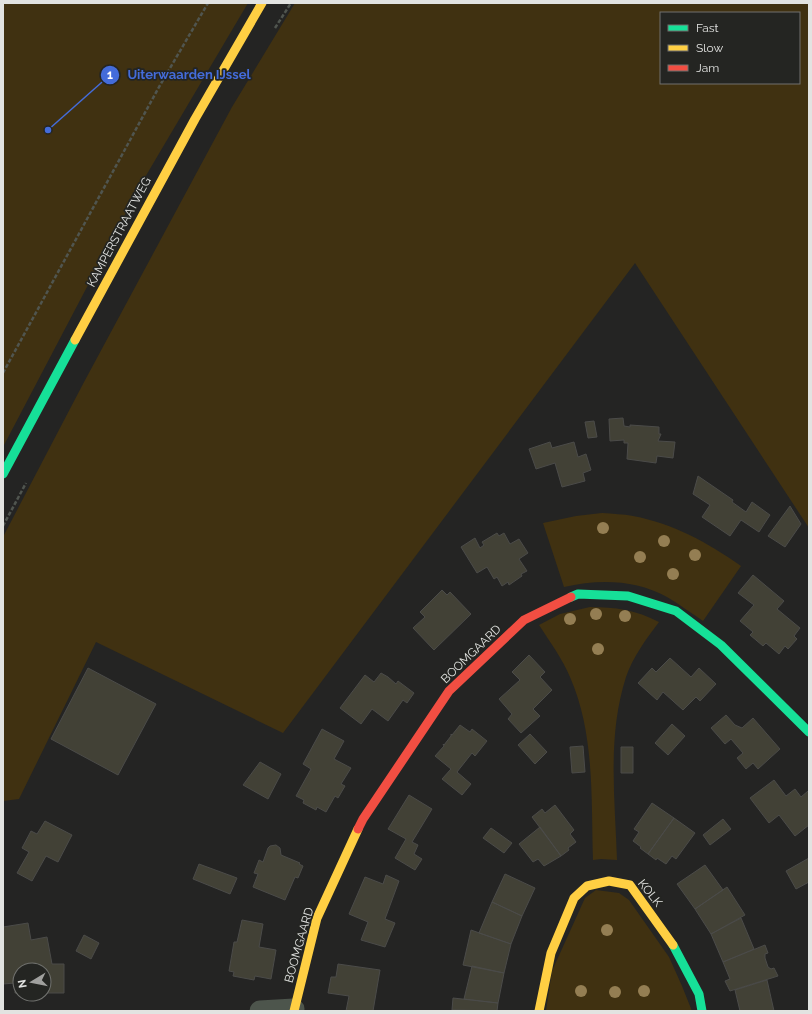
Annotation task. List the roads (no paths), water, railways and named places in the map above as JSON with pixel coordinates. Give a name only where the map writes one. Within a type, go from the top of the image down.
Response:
[{"type":"street","name":"KAMPERSTRAATWEG","points":[[3,474],[168,166],[262,3]]},
{"type":"street","name":"BOOMGAARD","points":[[294,1010],[317,918],[363,818],[449,691],[524,620],[578,594],[628,596],[676,611],[721,645],[809,732]]},
{"type":"street","name":"KOLK","points":[[539,1011],[551,953],[574,898],[587,886],[609,881],[630,885],[670,940],[699,994],[702,1011]]},
{"type":"street","points":[[260,1011],[294,1010]]},
{"type":"place","name":"Uiterwaarden IJssel","points":[[48,130]]}]
